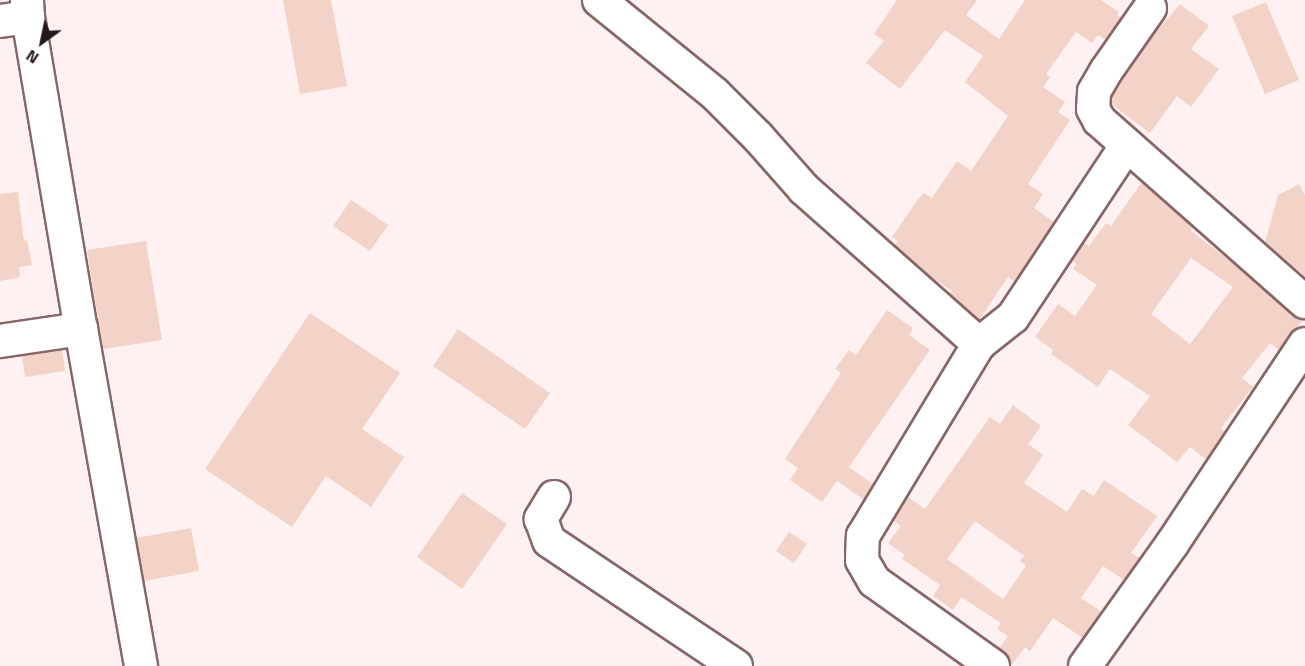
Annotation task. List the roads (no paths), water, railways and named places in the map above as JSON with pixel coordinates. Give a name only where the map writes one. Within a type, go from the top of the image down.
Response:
[{"type":"street","points":[[599,0],[715,94],[758,137],[804,189],[979,344]]},
{"type":"street","points":[[1150,8],[1106,71],[1092,100],[1093,109],[1099,120],[1305,302]]},
{"type":"street","points":[[18,13],[81,329],[141,666]]},
{"type":"street","points":[[993,666],[874,581],[862,560],[863,536],[979,344],[1013,317],[1127,145]]},
{"type":"street","points":[[0,341],[81,329]]},
{"type":"street","points":[[1085,666],[1172,544],[1305,344]]},
{"type":"street","points":[[554,497],[541,519],[549,541],[736,666]]}]
